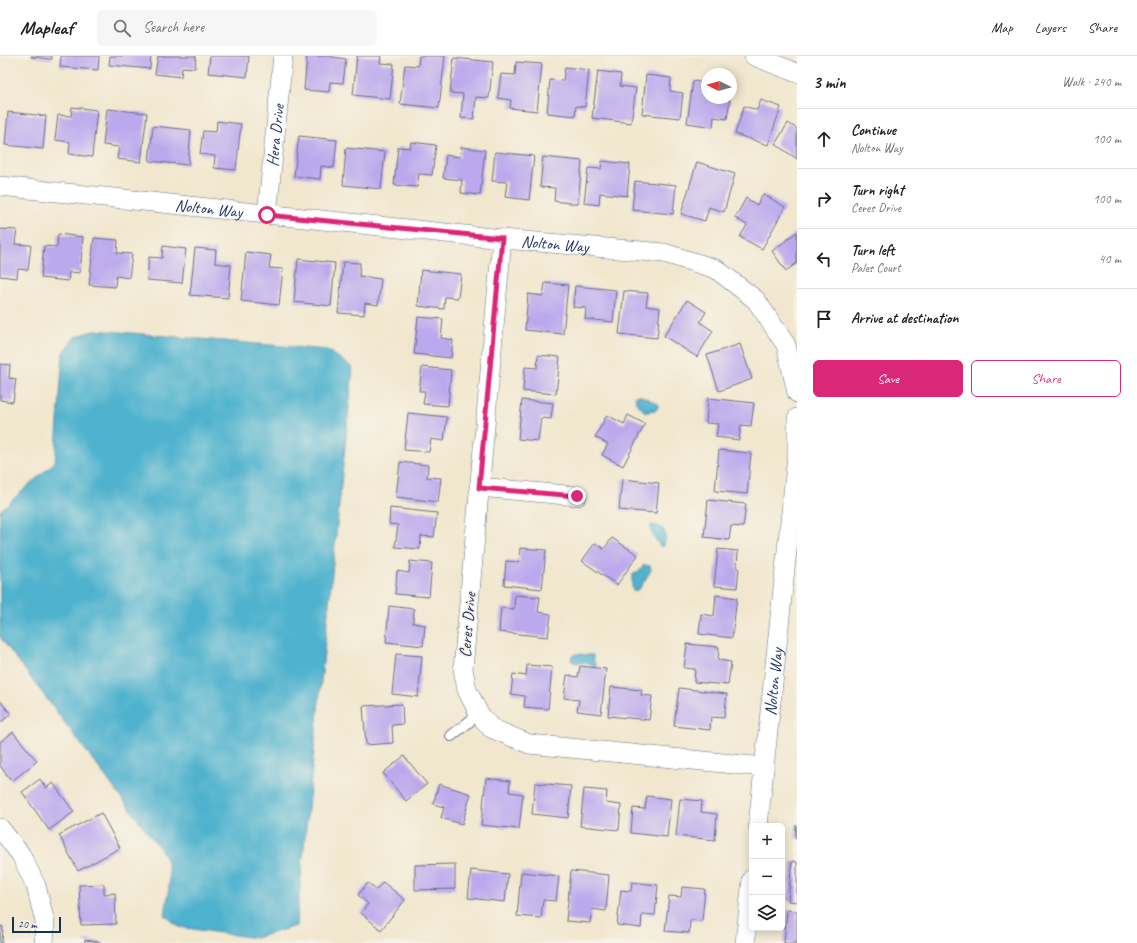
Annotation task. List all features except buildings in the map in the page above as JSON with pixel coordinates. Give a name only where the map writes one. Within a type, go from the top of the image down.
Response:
[{"type":"street","name":"Hera Drive","points":[[267,215],[283,56]]},
{"type":"street","points":[[754,56],[797,73]]},
{"type":"street","name":"Nolton Way","points":[[0,186],[267,215],[664,253],[716,269],[756,300],[786,345],[797,393]]},
{"type":"street","name":"Ceres Drive","points":[[502,238],[463,669],[467,690],[478,714],[492,728],[529,744],[764,767]]},
{"type":"street","name":"Nolton Way","points":[[758,823],[797,455],[797,418]]},
{"type":"street","points":[[479,488],[577,496]]},
{"type":"street","points":[[0,828],[21,856],[36,886],[45,922],[44,943]]},
{"type":"street","points":[[745,943],[750,895]]},
{"type":"lane","points":[[452,736],[478,714]]},
{"type":"water","points":[[96,330],[328,350],[353,368],[296,926],[255,938],[179,927],[165,915],[169,877],[167,862],[164,854],[0,637],[0,511],[55,462],[63,352],[75,337]]},
{"type":"water","points":[[637,395],[657,403],[658,406],[655,411],[651,410],[649,412],[645,412],[636,402],[635,398]]},
{"type":"water","points":[[652,525],[656,525],[663,529],[665,539],[663,546],[660,546],[653,535],[650,527]]},
{"type":"water","points":[[644,565],[650,566],[651,570],[640,588],[635,591],[632,589],[632,575],[638,572]]},
{"type":"water","points":[[575,654],[593,655],[594,662],[597,667],[594,667],[589,663],[573,662],[571,660],[572,656]]},
{"type":"route","points":[[267,215],[502,238],[479,488],[577,496]]}]
